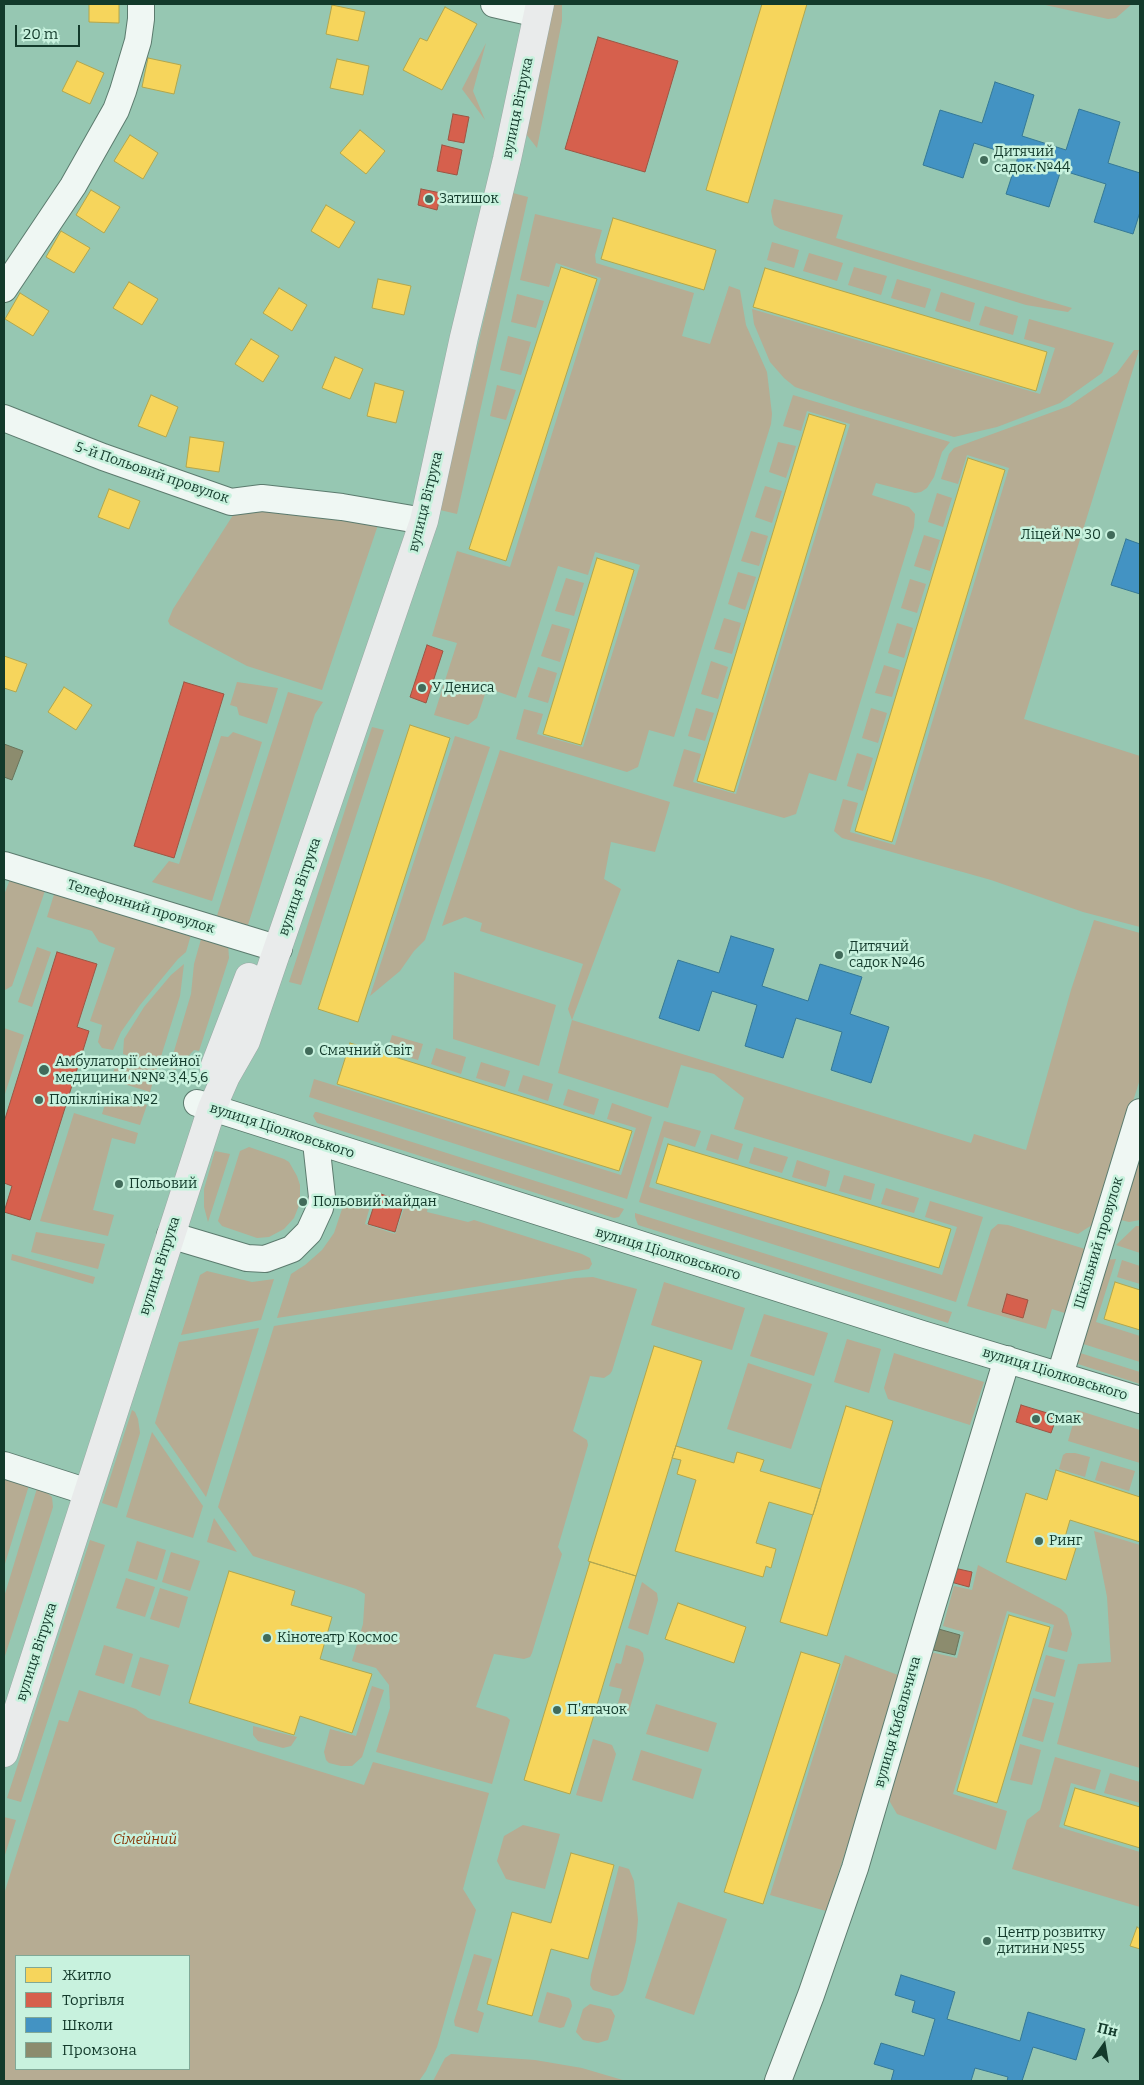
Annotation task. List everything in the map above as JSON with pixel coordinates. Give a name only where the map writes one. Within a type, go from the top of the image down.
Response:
[{"type":"main road","name":"вулиця Вітрука","points":[[4,1706],[170,1235],[216,1064],[270,946],[417,520],[450,335],[532,8]]},
{"type":"main road","name":"вулиця Вітрука","points":[[4,1753],[81,1490],[205,1106]]},
{"type":"street","points":[[4,289],[73,186],[116,110],[138,42],[141,4]]},
{"type":"street","points":[[494,4],[532,8]]},
{"type":"street","name":"5-й Польовий провулок","points":[[4,418],[103,457],[231,502],[262,498],[342,507],[417,520]]},
{"type":"street","name":"Телефонний провулок","points":[[4,866],[270,946]]},
{"type":"street","name":"вулиця Ціолковського","points":[[205,1106],[1140,1400]]},
{"type":"street","name":"Шкільний провулок","points":[[1060,1375],[1140,1112]]},
{"type":"street","points":[[170,1235],[247,1258],[265,1259],[292,1250],[309,1232],[321,1202],[321,1175],[316,1142]]},
{"type":"street","name":"вулиця Кибальчича","points":[[778,2081],[811,1995],[855,1868],[1007,1359]]},
{"type":"street","points":[[4,1465],[81,1490]]},
{"type":"green space","points":[[553,4],[562,4],[562,21],[537,148],[526,134]]},
{"type":"green space","points":[[1041,4],[1132,4],[1116,18],[1108,19]]},
{"type":"green space","points":[[486,43],[473,91],[485,120],[462,89]]},
{"type":"green space","points":[[513,193],[528,197],[457,514],[440,510]]},
{"type":"green space","points":[[774,199],[843,215],[836,238],[1072,308],[1068,312],[1026,305],[780,229],[774,225],[772,217],[771,211]]},
{"type":"green space","points":[[535,214],[602,230],[595,255],[596,263],[694,293],[682,336],[710,344],[729,286],[740,290],[746,325],[767,372],[772,414],[771,424],[674,737],[649,730],[638,767],[627,772],[516,739],[524,709],[543,714],[537,734],[583,747],[640,565],[595,552],[588,575],[558,566],[516,698],[487,688],[477,718],[468,725],[434,715],[457,643],[432,636],[457,551],[510,567],[601,278],[556,263],[549,287],[520,280]]},
{"type":"green space","points":[[772,242],[799,250],[794,268],[767,260]]},
{"type":"green space","points":[[809,253],[843,263],[837,281],[803,271]]},
{"type":"green space","points":[[854,267],[887,276],[881,295],[848,285]]},
{"type":"green space","points":[[897,279],[931,289],[925,308],[891,298]]},
{"type":"green space","points":[[941,292],[975,303],[970,322],[935,311]]},
{"type":"green space","points":[[517,294],[544,301],[536,328],[511,322]]},
{"type":"green space","points":[[985,306],[1018,316],[1013,335],[979,325]]},
{"type":"green space","points":[[752,309],[1040,394],[1055,348],[1024,339],[1029,319],[1114,343],[1102,373],[1060,403],[997,427],[954,437],[795,387],[770,362],[754,324]]},
{"type":"green space","points":[[508,336],[531,342],[521,375],[500,370]]},
{"type":"green space","points":[[1134,350],[1139,350],[1024,719],[1140,756],[1140,927],[1083,912],[991,880],[842,838],[834,831],[843,799],[858,803],[850,832],[895,845],[1009,468],[967,455],[958,484],[941,479],[949,454],[954,448],[1069,406],[1117,373]]},
{"type":"green space","points":[[497,385],[516,390],[506,420],[490,416]]},
{"type":"green space","points":[[793,395],[950,442],[942,452],[934,477],[927,488],[921,492],[915,493],[876,483],[872,495],[909,507],[915,514],[914,527],[836,781],[809,773],[796,814],[784,818],[673,786],[684,749],[701,754],[693,782],[736,794],[850,424],[807,411],[801,431],[783,426]]},
{"type":"green space","points":[[778,442],[796,446],[786,478],[769,472]]},
{"type":"green space","points":[[765,486],[782,491],[772,523],[755,517]]},
{"type":"green space","points":[[937,493],[952,498],[943,527],[928,522]]},
{"type":"green space","points":[[252,507],[378,525],[322,690],[247,666],[170,625],[168,621],[173,609],[235,512]]},
{"type":"green space","points":[[751,531],[768,536],[759,566],[741,561]]},
{"type":"green space","points":[[924,535],[940,540],[930,571],[914,566]]},
{"type":"green space","points":[[738,572],[756,577],[745,610],[728,604]]},
{"type":"green space","points":[[566,578],[584,583],[574,616],[555,611]]},
{"type":"green space","points":[[910,579],[926,584],[917,613],[901,608]]},
{"type":"green space","points":[[724,618],[741,623],[732,654],[714,649]]},
{"type":"green space","points":[[897,623],[913,628],[904,658],[888,653]]},
{"type":"green space","points":[[552,624],[570,629],[560,662],[541,656]]},
{"type":"green space","points":[[711,661],[728,667],[718,699],[701,694]]},
{"type":"green space","points":[[884,665],[900,670],[892,697],[875,693]]},
{"type":"green space","points":[[538,667],[557,673],[548,703],[528,697]]},
{"type":"green space","points":[[237,682],[278,688],[267,724],[239,715],[237,707],[230,705]]},
{"type":"green space","points":[[288,692],[323,702],[315,714],[247,928],[215,922]]},
{"type":"green space","points":[[696,708],[714,713],[705,741],[688,736]]},
{"type":"green space","points":[[871,708],[887,713],[878,743],[862,738]]},
{"type":"green space","points":[[372,727],[384,730],[301,985],[289,982]]},
{"type":"green space","points":[[233,732],[262,742],[212,901],[152,882],[169,861],[179,864],[221,736],[228,737]]},
{"type":"green space","points":[[455,736],[490,747],[425,940],[414,951],[400,971],[370,996]]},
{"type":"green space","points":[[500,750],[670,802],[655,852],[611,842],[604,879],[621,889],[572,1020],[568,1009],[583,964],[480,931],[482,923],[465,917],[442,926]]},
{"type":"green space","points":[[857,753],[873,758],[863,791],[847,786]]},
{"type":"green space","points":[[12,874],[47,885],[12,986],[5,990],[4,895]]},
{"type":"green space","points":[[56,888],[193,928],[186,952],[140,1005],[121,1032],[113,1050],[102,1048],[98,1042],[102,1025],[90,1021],[115,948],[99,942],[92,931],[47,917]]},
{"type":"green space","points":[[1094,920],[1140,933],[1140,1079],[1095,1223],[1078,1234],[734,1129],[744,1098],[714,1074],[681,1065],[668,1108],[558,1073],[572,1020],[971,1143],[974,1134],[1026,1150],[1071,990]]},
{"type":"green space","points":[[203,932],[228,944],[229,958],[199,1051],[194,1050],[175,1070],[169,1068],[191,994],[194,964]]},
{"type":"green space","points":[[37,947],[51,952],[32,1007],[18,1002]]},
{"type":"green space","points":[[184,964],[180,996],[158,1066],[123,1054],[124,1039],[144,1007],[171,975]]},
{"type":"green space","points":[[454,972],[556,1005],[539,1066],[453,1039]]},
{"type":"green space","points":[[4,1028],[24,1035],[4,1097]]},
{"type":"green space","points":[[392,1035],[423,1044],[418,1060],[387,1051]]},
{"type":"green space","points":[[436,1048],[466,1057],[461,1074],[431,1064]]},
{"type":"green space","points":[[118,1057],[157,1068],[150,1092],[111,1080]]},
{"type":"green space","points":[[481,1062],[510,1071],[505,1087],[476,1078]]},
{"type":"green space","points":[[523,1075],[553,1084],[548,1101],[518,1091]]},
{"type":"green space","points":[[314,1079],[621,1175],[636,1128],[607,1119],[612,1103],[652,1117],[627,1199],[309,1097]]},
{"type":"green space","points":[[568,1089],[599,1099],[594,1115],[563,1105]]},
{"type":"green space","points":[[108,1094],[147,1105],[140,1125],[102,1114]]},
{"type":"green space","points":[[315,1112],[624,1209],[619,1217],[614,1218],[317,1123],[313,1116]]},
{"type":"green space","points":[[74,1113],[138,1133],[135,1144],[112,1138],[93,1210],[114,1215],[108,1236],[40,1221]]},
{"type":"green space","points":[[664,1121],[701,1131],[695,1147],[664,1137],[649,1187],[942,1275],[957,1227],[925,1217],[930,1201],[983,1217],[956,1302],[639,1202]]},
{"type":"green space","points":[[711,1134],[743,1144],[738,1160],[706,1150]]},
{"type":"green space","points":[[249,1147],[289,1162],[300,1185],[300,1203],[294,1218],[284,1229],[269,1237],[257,1238],[222,1226],[218,1221],[240,1151]]},
{"type":"green space","points":[[754,1147],[788,1157],[782,1173],[749,1163]]},
{"type":"green space","points":[[1140,1147],[1140,1220],[1129,1222],[1117,1219]]},
{"type":"green space","points":[[215,1151],[230,1154],[208,1222],[204,1207],[204,1189]]},
{"type":"green space","points":[[797,1160],[830,1171],[826,1187],[792,1177]]},
{"type":"green space","points":[[844,1175],[875,1184],[871,1200],[839,1191]]},
{"type":"green space","points":[[886,1188],[919,1198],[914,1213],[881,1204]]},
{"type":"green space","points":[[407,1200],[428,1207],[427,1212],[468,1222],[474,1220],[582,1254],[590,1258],[592,1264],[589,1269],[277,1318],[291,1274],[322,1250],[334,1233],[343,1206],[352,1201],[361,1201],[368,1206],[369,1210],[365,1224],[395,1234]]},
{"type":"green space","points":[[635,1213],[952,1312],[948,1323],[638,1225]]},
{"type":"green space","points":[[998,1224],[1008,1225],[1085,1249],[1071,1315],[1052,1309],[1046,1329],[967,1306],[991,1230]]},
{"type":"green space","points":[[1136,1226],[1140,1226],[1140,1253],[1116,1245]]},
{"type":"green space","points":[[36,1232],[105,1244],[98,1269],[31,1252]]},
{"type":"green space","points":[[12,1254],[95,1277],[93,1284],[11,1260]]},
{"type":"green space","points":[[1116,1259],[1096,1322],[1140,1336],[1140,1362],[1077,1342],[1106,1260]]},
{"type":"green space","points":[[1122,1260],[1140,1266],[1140,1284],[1117,1277]]},
{"type":"green space","points":[[207,1271],[252,1282],[274,1279],[261,1320],[181,1335],[200,1275]]},
{"type":"green space","points":[[593,1277],[637,1289],[612,1371],[604,1378],[590,1376],[573,1431],[587,1440],[588,1445],[558,1547],[562,1554],[532,1653],[530,1657],[524,1659],[494,1654],[476,1707],[507,1717],[510,1720],[492,1784],[376,1752],[390,1708],[389,1685],[376,1668],[352,1661],[363,1624],[365,1594],[356,1589],[253,1556],[218,1507],[274,1326],[575,1278]]},
{"type":"green space","points":[[664,1282],[745,1308],[732,1350],[651,1325]]},
{"type":"green space","points":[[764,1314],[828,1333],[814,1376],[750,1356]]},
{"type":"green space","points":[[259,1328],[206,1497],[155,1423],[179,1342]]},
{"type":"green space","points":[[847,1339],[881,1349],[869,1393],[834,1382]]},
{"type":"green space","points":[[1074,1351],[1140,1372],[1140,1384],[1075,1363]]},
{"type":"green space","points":[[894,1353],[984,1382],[970,1425],[888,1399],[884,1388]]},
{"type":"green space","points":[[748,1363],[812,1384],[791,1449],[727,1429]]},
{"type":"green space","points":[[132,1410],[138,1419],[140,1433],[117,1508],[102,1503]]},
{"type":"green space","points":[[1077,1410],[1140,1430],[1140,1463],[1068,1441]]},
{"type":"green space","points":[[152,1432],[203,1506],[193,1538],[126,1517]]},
{"type":"green space","points":[[1066,1453],[1090,1457],[1085,1477],[1059,1469],[1063,1455]]},
{"type":"green space","points":[[1101,1461],[1135,1471],[1129,1491],[1095,1480]]},
{"type":"green space","points":[[4,1474],[30,1482],[4,1567]]},
{"type":"green space","points":[[38,1485],[52,1497],[53,1507],[4,1659],[4,1597]]},
{"type":"green space","points":[[214,1518],[237,1552],[207,1542]]},
{"type":"green space","points":[[1094,1531],[1140,1545],[1140,1768],[1057,1744],[1078,1664],[1111,1662],[1107,1597]]},
{"type":"green space","points":[[90,1540],[105,1545],[21,1802],[7,1798]]},
{"type":"green space","points":[[137,1541],[166,1550],[157,1580],[128,1571]]},
{"type":"green space","points":[[171,1552],[200,1561],[190,1591],[162,1582]]},
{"type":"green space","points":[[978,1565],[1061,1609],[1067,1615],[1072,1634],[1067,1652],[1048,1647],[1054,1625],[1007,1611],[953,1794],[1007,1811],[996,1850],[897,1814],[890,1802],[891,1789],[930,1652],[957,1658],[964,1632],[943,1626],[954,1586],[972,1590]]},
{"type":"green space","points":[[126,1578],[155,1587],[145,1617],[116,1608]]},
{"type":"green space","points":[[642,1582],[657,1593],[658,1600],[648,1635],[628,1628]]},
{"type":"green space","points":[[160,1588],[188,1597],[179,1628],[150,1619]]},
{"type":"green space","points":[[104,1645],[133,1654],[124,1684],[95,1675]]},
{"type":"green space","points":[[626,1645],[639,1649],[643,1653],[644,1660],[629,1711],[625,1715],[615,1714],[622,1689],[609,1686],[616,1663],[621,1664]]},
{"type":"green space","points":[[845,1655],[898,1675],[886,1727],[826,1911],[770,1895]]},
{"type":"green space","points":[[1046,1655],[1065,1660],[1055,1697],[1035,1691]]},
{"type":"green space","points":[[140,1657],[169,1665],[160,1696],[131,1687]]},
{"type":"green space","points":[[372,1686],[384,1690],[362,1757],[352,1766],[329,1763],[324,1752],[330,1729],[356,1736]]},
{"type":"green space","name":"Сімейний","points":[[79,1690],[136,1709],[148,1718],[364,1785],[373,1762],[489,1793],[463,1889],[476,1910],[437,2047],[426,2071],[419,2081],[4,2081],[4,1894],[59,1720],[68,1722]]},
{"type":"green space","points":[[1033,1698],[1054,1703],[1043,1742],[1022,1736]]},
{"type":"green space","points":[[656,1704],[717,1723],[708,1752],[646,1734]]},
{"type":"green space","points":[[253,1726],[297,1737],[291,1746],[283,1748],[258,1741],[253,1735]]},
{"type":"green space","points":[[593,1739],[612,1745],[616,1754],[602,1802],[576,1795]]},
{"type":"green space","points":[[1020,1744],[1041,1750],[1032,1785],[1010,1780]]},
{"type":"green space","points":[[641,1750],[702,1769],[693,1799],[632,1780]]},
{"type":"green space","points":[[1055,1757],[1101,1770],[1095,1790],[1071,1783],[1059,1827],[1140,1852],[1140,1907],[1012,1869],[1027,1820],[1040,1810]]},
{"type":"green space","points":[[1110,1773],[1140,1782],[1140,1803],[1104,1793]]},
{"type":"green space","points":[[4,1817],[16,1820],[4,1858]]},
{"type":"green space","points":[[523,1825],[560,1834],[545,1889],[506,1879],[497,1861],[504,1836]]},
{"type":"green space","points":[[619,1866],[629,1869],[634,1881],[638,1920],[636,1941],[626,1983],[623,1991],[618,1995],[612,1996],[593,1990],[590,1985]]},
{"type":"green space","points":[[678,1902],[727,1919],[694,2015],[645,1998]]},
{"type":"green space","points":[[474,1954],[492,1959],[477,2010],[484,2013],[478,2033],[455,2026],[454,2021]]},
{"type":"green space","points":[[547,1992],[569,1998],[571,2001],[572,2006],[564,2027],[560,2028],[538,2022]]},
{"type":"green space","points":[[590,2004],[611,2009],[615,2016],[608,2040],[598,2043],[583,2040],[576,2032],[583,2009]]},
{"type":"green space","points":[[451,2054],[535,2060],[582,2068],[626,2081],[433,2081],[445,2058]]},
{"type":"building: Житло","points":[[89,4],[119,4],[119,23],[89,22]]},
{"type":"building: Житло","points":[[762,4],[807,4],[748,203],[706,190]]},
{"type":"building: Житло","points":[[332,5],[365,12],[358,41],[326,34]]},
{"type":"building: Житло","points":[[445,7],[477,24],[442,90],[403,70],[420,38],[427,41]]},
{"type":"building: Житло","points":[[148,58],[181,65],[174,94],[142,87]]},
{"type":"building: Житло","points":[[337,59],[369,66],[363,95],[330,88]]},
{"type":"building: Житло","points":[[77,61],[104,73],[90,104],[62,91]]},
{"type":"building: Житло","points":[[360,130],[385,151],[366,174],[340,153]]},
{"type":"building: Житло","points":[[130,135],[158,153],[143,179],[114,161]]},
{"type":"building: Житло","points":[[91,190],[120,207],[104,233],[76,215]]},
{"type":"building: Житло","points":[[326,205],[355,222],[339,248],[311,231]]},
{"type":"building: Житло","points":[[613,218],[716,250],[704,290],[601,259]]},
{"type":"building: Житло","points":[[61,231],[90,248],[74,273],[46,257]]},
{"type":"building: Житло","points":[[561,267],[597,279],[506,561],[469,549]]},
{"type":"building: Житло","points":[[765,268],[1047,352],[1036,391],[753,307]]},
{"type":"building: Житло","points":[[378,279],[411,286],[404,315],[372,308]]},
{"type":"building: Житло","points":[[129,282],[158,299],[142,325],[113,308]]},
{"type":"building: Житло","points":[[279,288],[307,305],[292,331],[263,313]]},
{"type":"building: Житло","points":[[20,293],[49,311],[33,336],[5,319]]},
{"type":"building: Житло","points":[[251,339],[279,356],[263,382],[235,364]]},
{"type":"building: Житло","points":[[335,357],[363,369],[350,399],[322,388]]},
{"type":"building: Житло","points":[[375,383],[404,391],[396,423],[367,416]]},
{"type":"building: Житло","points":[[151,395],[178,407],[166,437],[138,426]]},
{"type":"building: Житло","points":[[809,414],[846,425],[734,792],[697,781]]},
{"type":"building: Житло","points":[[190,437],[224,442],[219,472],[186,467]]},
{"type":"building: Житло","points":[[968,458],[1005,470],[892,842],[855,831]]},
{"type":"building: Житло","points":[[109,489],[140,501],[129,529],[98,517]]},
{"type":"building: Житло","points":[[597,558],[634,570],[581,745],[543,734]]},
{"type":"building: Житло","points":[[4,656],[27,664],[16,692],[4,688]]},
{"type":"building: Житло","points":[[64,687],[92,705],[76,730],[48,712]]},
{"type":"building: Житло","points":[[410,725],[450,738],[358,1022],[318,1009]]},
{"type":"building: Житло","points":[[350,1043],[632,1131],[619,1171],[337,1084]]},
{"type":"building: Житло","points":[[668,1144],[951,1229],[939,1268],[656,1183]]},
{"type":"building: Житло","points":[[1115,1282],[1140,1290],[1140,1330],[1104,1319]]},
{"type":"building: Житло","points":[[654,1346],[702,1361],[636,1576],[588,1561]]},
{"type":"building: Житло","points":[[846,1406],[893,1421],[827,1636],[780,1622]]},
{"type":"building: Житло","points":[[676,1446],[734,1463],[737,1452],[764,1460],[760,1471],[821,1489],[813,1515],[769,1502],[756,1543],[776,1549],[771,1568],[766,1566],[763,1577],[675,1551],[696,1480],[677,1474],[681,1460],[672,1458]]},
{"type":"building: Житло","points":[[1056,1470],[1140,1497],[1140,1542],[1070,1520],[1063,1544],[1076,1548],[1066,1580],[1006,1562],[1026,1493],[1047,1500]]},
{"type":"building: Житло","points":[[590,1562],[636,1576],[570,1794],[524,1780]]},
{"type":"building: Житло","name":"Кінотеатр Космос","points":[[229,1571],[295,1591],[291,1605],[332,1617],[320,1659],[372,1674],[352,1733],[300,1716],[294,1735],[189,1703]]},
{"type":"building: Житло","points":[[678,1603],[746,1627],[734,1663],[665,1639]]},
{"type":"building: Житло","points":[[1009,1615],[1050,1627],[997,1803],[957,1791]]},
{"type":"building: Житло","points":[[801,1652],[840,1664],[763,1904],[724,1892]]},
{"type":"building: Житло","points":[[1075,1788],[1140,1807],[1140,1848],[1064,1825]]},
{"type":"building: Житло","points":[[571,1853],[614,1865],[588,1959],[551,1949],[532,2016],[487,2004],[512,1912],[551,1923]]},
{"type":"building: Житло","points":[[1137,1927],[1140,1929],[1140,1949],[1130,1946]]},
{"type":"building: Торгівля","points":[[598,37],[678,61],[645,172],[565,149]]},
{"type":"building: Торгівля","points":[[453,114],[469,117],[464,143],[448,140]]},
{"type":"building: Торгівля","points":[[442,145],[462,150],[457,175],[437,171]]},
{"type":"building: Торгівля","name":"Затишок","points":[[421,189],[441,193],[437,210],[418,205]]},
{"type":"building: Торгівля","points":[[427,645],[443,651],[426,703],[410,697]]},
{"type":"building: Торгівля","points":[[184,682],[224,694],[174,858],[134,846]]},
{"type":"building: Торгівля","name":"Поліклініка №2","points":[[57,952],[97,964],[77,1027],[89,1031],[30,1220],[4,1212],[12,1186],[4,1183],[4,1122]]},
{"type":"building: Торгівля","points":[[378,1193],[404,1202],[395,1232],[368,1224]]},
{"type":"building: Торгівля","points":[[1007,1294],[1028,1300],[1023,1318],[1002,1312]]},
{"type":"building: Торгівля","name":"Смак","points":[[1021,1405],[1057,1416],[1051,1433],[1016,1422]]},
{"type":"building: Торгівля","points":[[954,1568],[972,1572],[969,1587],[951,1582]]},
{"type":"building: Школи","points":[[995,82],[1034,95],[1022,136],[1066,150],[1079,109],[1120,122],[1108,163],[1140,173],[1140,212],[1133,234],[1094,222],[1106,184],[1061,170],[1049,207],[1006,194],[1018,157],[974,143],[963,178],[923,165],[940,110],[982,123]]},
{"type":"building: Школи","name":"Ліцей № 30","points":[[1126,539],[1140,544],[1140,594],[1111,585]]},
{"type":"building: Школи","name":"Дитячий садок №46","points":[[731,936],[774,949],[762,986],[808,1001],[820,964],[862,977],[850,1014],[889,1027],[871,1083],[831,1070],[842,1032],[796,1018],[783,1058],[745,1046],[757,1005],[712,991],[699,1031],[659,1018],[678,960],[719,973]]},
{"type":"building: Школи","points":[[901,1975],[955,1992],[947,2019],[1020,2041],[1028,2012],[1085,2029],[1076,2060],[1033,2047],[1022,2081],[1007,2081],[1008,2077],[975,2068],[971,2081],[891,2081],[894,2070],[874,2064],[881,2043],[924,2056],[935,2019],[912,2012],[915,2001],[895,1995]]},
{"type":"building: Промзона","points":[[4,744],[23,751],[12,780],[4,777]]},
{"type":"building: Промзона","points":[[935,1628],[960,1635],[955,1655],[929,1649]]},
{"type":"place","name":"Дитячий садок №44","points":[[984,160]]},
{"type":"place","name":"Затишок","points":[[429,199]]},
{"type":"place","name":"Ліцей № 30","points":[[1111,535]]},
{"type":"place","name":"У Дениса","points":[[422,688]]},
{"type":"place","name":"Дитячий садок №46","points":[[839,955]]},
{"type":"place","name":"Смачний Світ","points":[[309,1051]]},
{"type":"place","name":"Амбулаторії сімейної медицини №№ 3,4,5,6","points":[[44,1070]]},
{"type":"place","name":"Поліклініка №2","points":[[39,1100]]},
{"type":"place","name":"Польовий","points":[[119,1184]]},
{"type":"place","name":"Польовий майдан","points":[[303,1202]]},
{"type":"place","name":"Смак","points":[[1036,1419]]},
{"type":"place","name":"Ринг","points":[[1039,1541]]},
{"type":"place","name":"Кінотеатр Космос","points":[[267,1638]]},
{"type":"place","name":"П'ятачок","points":[[557,1710]]},
{"type":"place","name":"Центр розвитку дитини №55","points":[[987,1941]]}]
